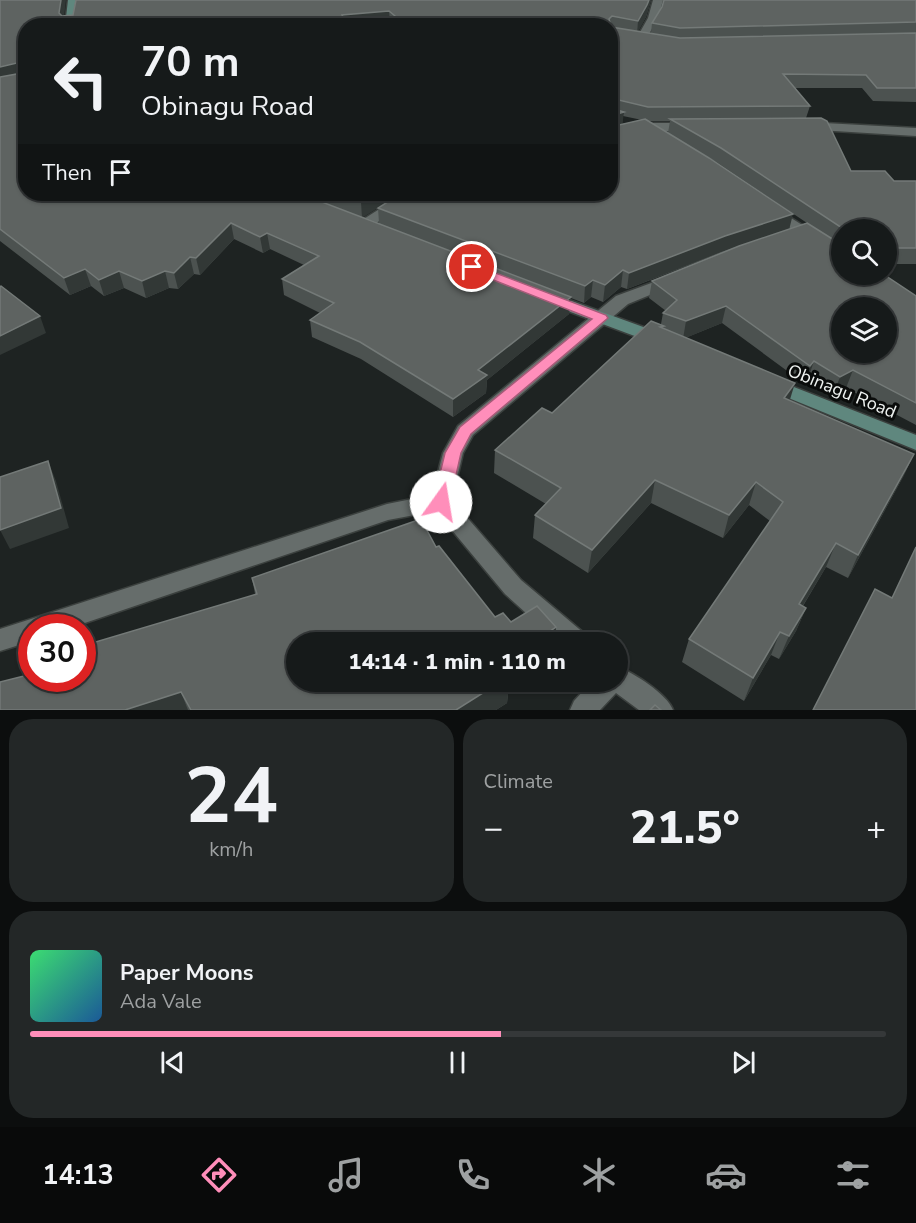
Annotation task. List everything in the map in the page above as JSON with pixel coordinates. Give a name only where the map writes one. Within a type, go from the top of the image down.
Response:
[{"type":"street","points":[[71,18],[73,0]]},
{"type":"street","points":[[640,41],[653,18],[658,0]]},
{"type":"street","points":[[622,121],[645,127],[664,139]]},
{"type":"street","points":[[794,126],[916,132]]},
{"type":"street","points":[[618,134],[645,127],[703,127]]},
{"type":"street","points":[[758,200],[831,250]]},
{"type":"street","points":[[364,225],[401,201]]},
{"type":"street","points":[[344,217],[386,233]]},
{"type":"street","points":[[783,239],[804,232]]},
{"type":"street","points":[[441,502],[453,453],[465,431],[622,300],[686,274]]},
{"type":"street","points":[[537,293],[680,346]]},
{"type":"street","name":"Obinagu Road","points":[[753,376],[916,442]]},
{"type":"street","points":[[80,614],[387,512],[441,502]]},
{"type":"street","points":[[441,502],[513,587],[565,632]]},
{"type":"street","points":[[0,640],[18,634]]},
{"type":"street","points":[[628,686],[660,710]]},
{"type":"street","points":[[583,710],[599,692]]},
{"type":"building","points":[[0,0],[61,0],[59,13],[62,16],[73,15],[76,0],[649,0],[638,21],[612,16],[610,18],[397,18],[389,11],[342,15],[343,18],[18,18],[18,63],[0,67]]},
{"type":"building","points":[[664,0],[916,0],[916,22],[680,28],[652,23]]},
{"type":"building","points":[[618,28],[680,38],[916,33],[916,88],[877,88],[866,75],[783,74],[810,106],[648,107],[618,100]]},
{"type":"building","points":[[18,74],[18,201],[319,201],[571,297],[478,370],[487,375],[453,399],[360,342],[310,320],[334,303],[282,279],[319,256],[267,233],[260,237],[231,223],[196,258],[190,257],[174,273],[165,271],[142,281],[119,271],[99,280],[85,269],[64,278],[0,229],[0,77]]},
{"type":"building","points":[[821,118],[827,121],[851,171],[885,171],[894,181],[916,181],[916,248],[897,248],[897,219],[831,221],[721,148],[670,119]]},
{"type":"building","points":[[645,119],[793,214],[725,236],[629,273],[623,270],[605,285],[593,280],[585,286],[378,208],[389,201],[618,201],[618,125]]},
{"type":"building","points":[[807,223],[831,238],[831,285],[897,283],[916,296],[916,403],[853,370],[840,377],[814,361],[810,366],[726,306],[686,321],[663,313],[677,300],[652,281],[739,246]]},
{"type":"building","points":[[0,287],[40,316],[0,336]]},
{"type":"building","points":[[651,321],[664,326],[660,327],[795,383],[784,398],[914,454],[858,555],[836,543],[799,604],[806,608],[789,636],[780,632],[753,678],[689,639],[783,502],[756,482],[729,515],[655,480],[592,550],[535,515],[561,488],[495,450],[542,408],[552,413]]},
{"type":"building","points":[[48,461],[61,508],[0,530],[0,477]]},
{"type":"building","points":[[421,519],[436,547],[439,546],[495,617],[503,613],[511,622],[537,606],[556,627],[549,632],[286,632],[286,692],[485,692],[456,710],[191,710],[181,692],[125,710],[0,710],[0,682],[18,678],[18,692],[96,692],[96,642],[257,594],[252,578]]},
{"type":"building","points":[[916,547],[916,710],[813,710],[875,589],[892,598]]},
{"type":"building","points":[[655,705],[661,710],[650,710]]},
{"type":"route","points":[[441,502],[453,453],[465,431],[601,318],[472,267]]}]
